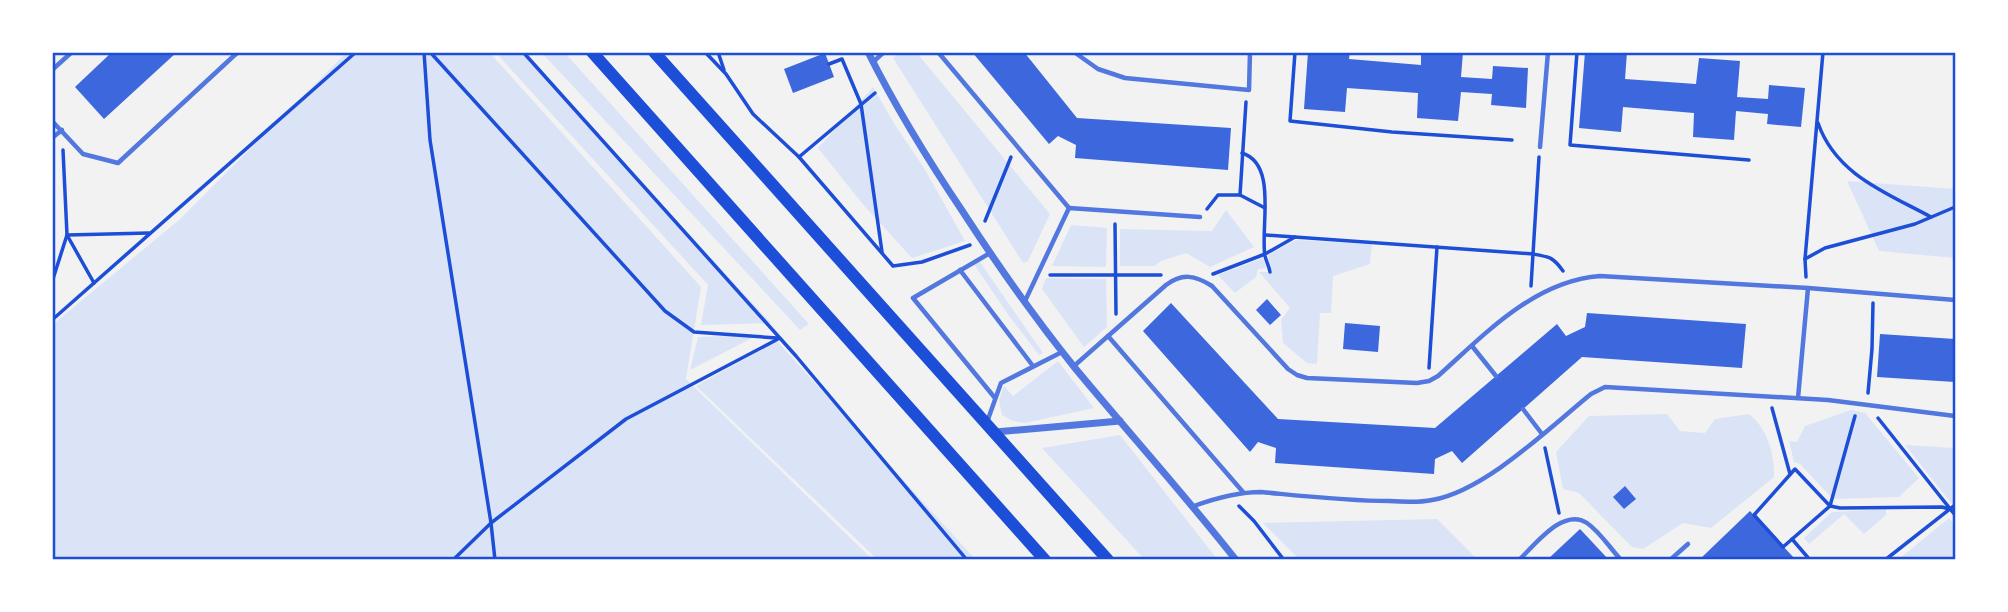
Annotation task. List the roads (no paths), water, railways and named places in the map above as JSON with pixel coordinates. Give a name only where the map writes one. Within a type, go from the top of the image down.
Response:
[{"type":"main road","points":[[592,52],[1045,559]]},
{"type":"main road","points":[[654,52],[1108,559]]},
{"type":"street","points":[[868,52],[911,133],[1025,302],[1074,366],[1236,559]]},
{"type":"street","points":[[991,427],[1120,421]]},
{"type":"lane","points":[[52,70],[72,52]]},
{"type":"lane","points":[[52,121],[83,154],[118,163],[238,52]]},
{"type":"lane","points":[[873,62],[884,52]]},
{"type":"lane","points":[[938,52],[1069,208],[1200,217]]},
{"type":"lane","points":[[1074,52],[1098,69],[1125,78],[1248,90],[1250,52]]},
{"type":"lane","points":[[1540,147],[1548,52]]},
{"type":"lane","points":[[52,138],[62,130]]},
{"type":"lane","points":[[1025,302],[1069,208]]},
{"type":"lane","points":[[990,253],[913,298],[995,398]]},
{"type":"lane","points":[[960,270],[1033,366]]},
{"type":"lane","points":[[1074,366],[1174,279],[1189,275],[1201,278],[1212,286],[1297,376],[1307,379],[1384,382],[1417,383],[1438,376],[1531,299],[1570,281],[1600,276],[1955,300]]},
{"type":"lane","points":[[1798,398],[1808,288]]},
{"type":"lane","points":[[1108,336],[1243,492]]},
{"type":"lane","points":[[1472,346],[1496,376]]},
{"type":"lane","points":[[991,427],[1000,383],[1063,352]]},
{"type":"lane","points":[[1194,506],[1243,492],[1367,501],[1434,500],[1494,472],[1591,394],[1605,387],[1798,398],[1955,416]]},
{"type":"lane","points":[[1522,410],[1542,434]]},
{"type":"lane","points":[[1519,559],[1556,524],[1578,521],[1587,523],[1621,559]]},
{"type":"lane","points":[[1670,559],[1688,544]]}]
